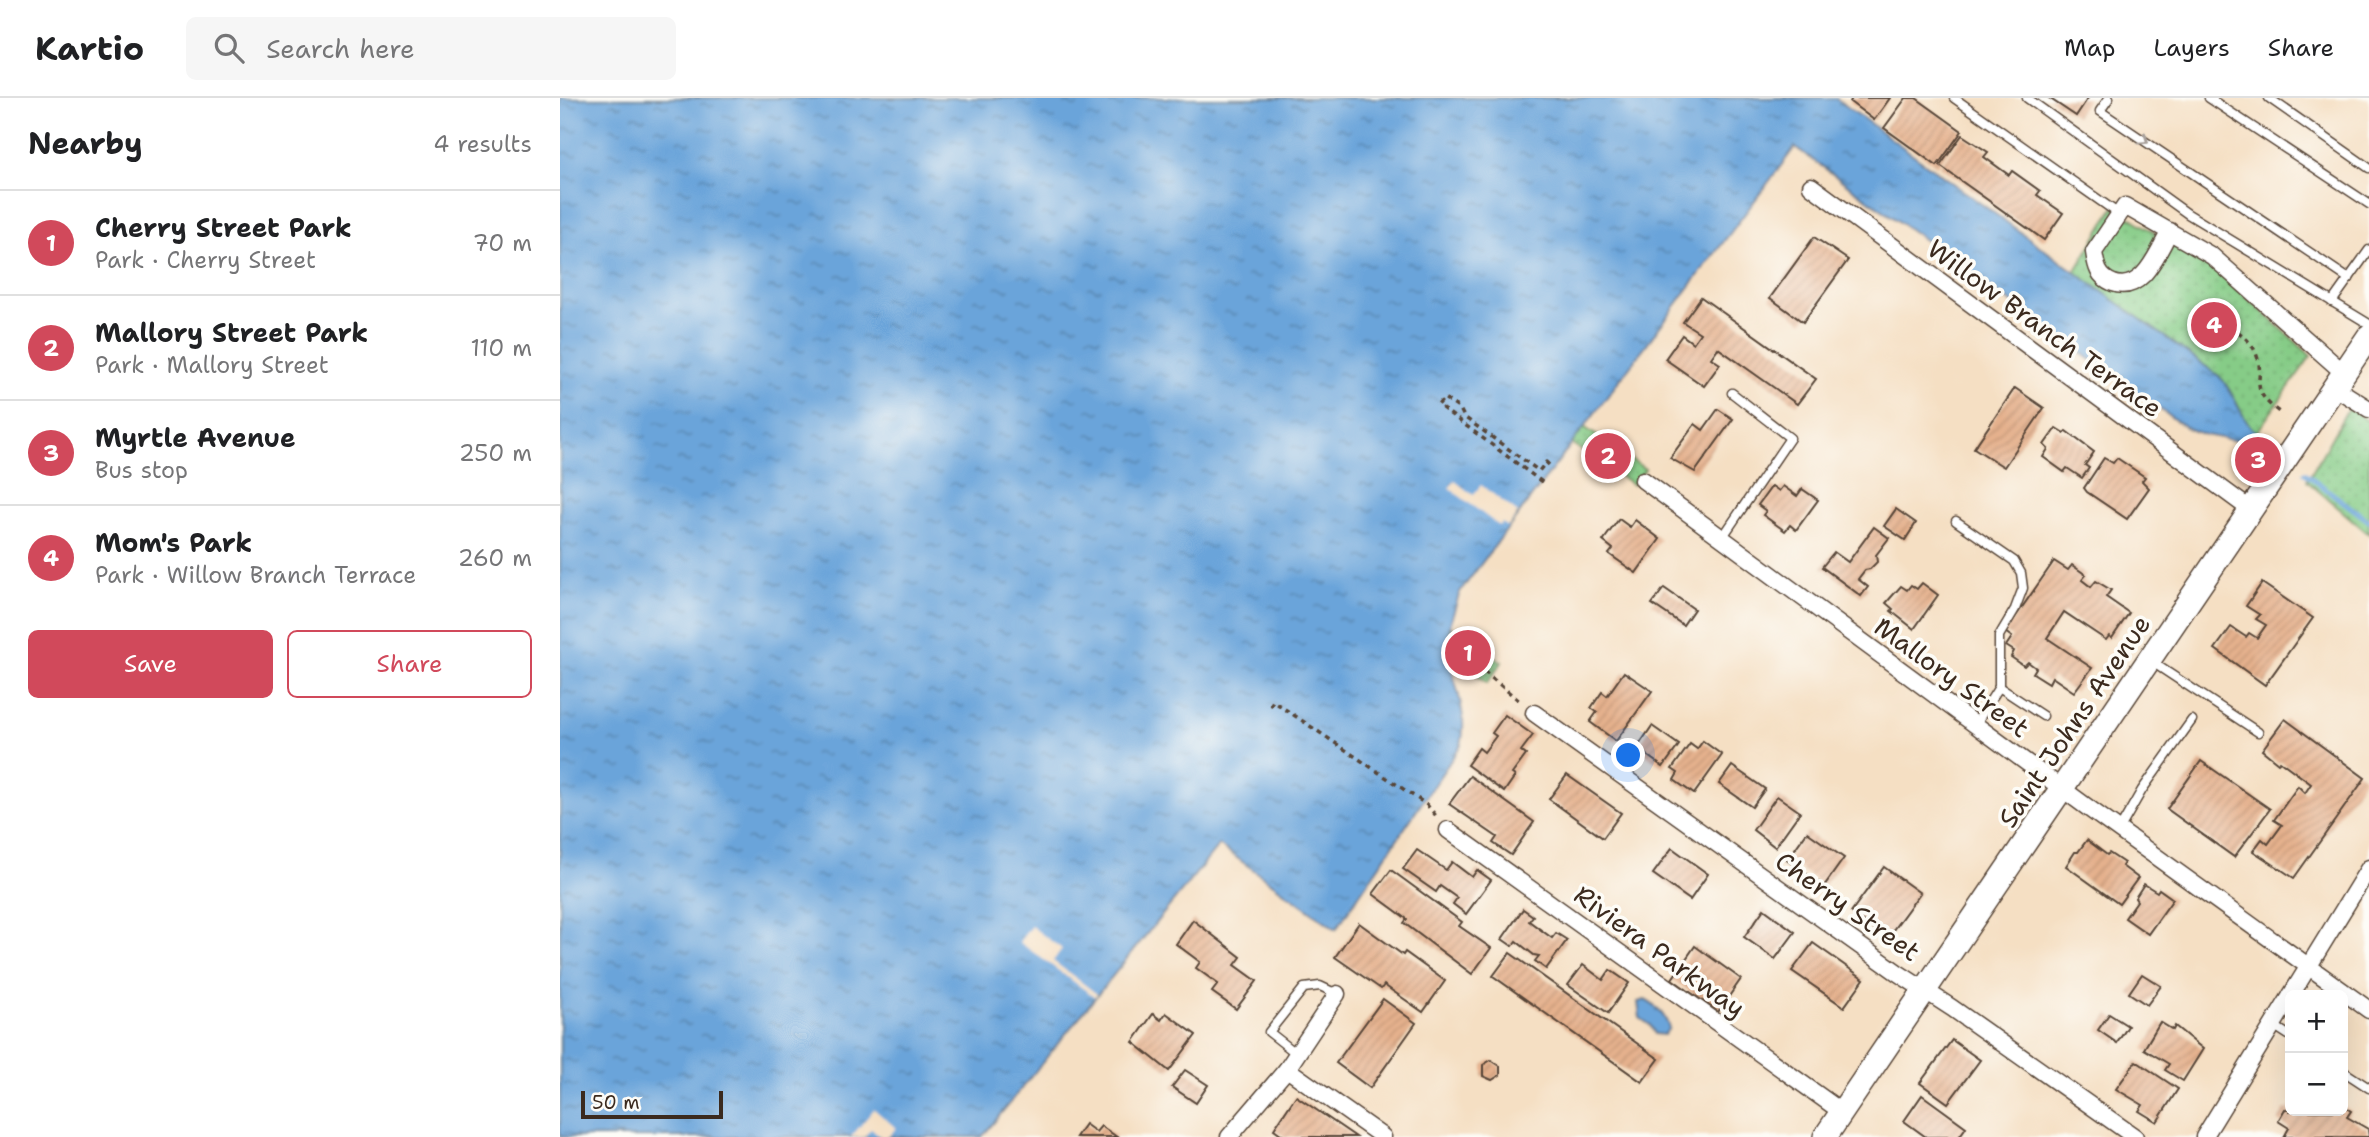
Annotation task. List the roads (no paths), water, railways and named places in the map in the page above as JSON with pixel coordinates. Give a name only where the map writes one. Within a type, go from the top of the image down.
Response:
[{"type":"main road","name":"Saint Johns Avenue","points":[[1825,1137],[2369,336]]},
{"type":"street","name":"Willow Branch Terrace","points":[[1811,186],[2251,510]]},
{"type":"street","points":[[2170,231],[2149,267],[2137,281],[2120,285],[2108,281],[2097,270],[2094,252],[2125,206],[2170,231],[2212,256],[2369,409]]},
{"type":"street","name":"Mallory Street","points":[[1643,480],[1975,725],[2369,1010]]},
{"type":"street","name":"Cherry Street","points":[[1534,713],[1898,973],[2135,1137]]},
{"type":"street","name":"Riviera Parkway","points":[[1448,830],[1842,1112]]},
{"type":"street","points":[[2295,990],[2369,867]]},
{"type":"street","points":[[1229,1137],[1287,1069],[1338,995]]},
{"type":"street","points":[[2204,1137],[2285,1006]]},
{"type":"street","points":[[1287,1069],[1383,1137]]},
{"type":"lane","points":[[1954,98],[2119,214]]},
{"type":"lane","points":[[2027,98],[2188,214],[2369,324]]},
{"type":"lane","points":[[2109,98],[2100,111],[2348,279]]},
{"type":"lane","points":[[2209,98],[2369,204]]},
{"type":"lane","points":[[2269,98],[2369,168]]},
{"type":"lane","points":[[2332,302],[2369,250]]},
{"type":"lane","points":[[1722,538],[1790,438],[1732,393]]},
{"type":"lane","points":[[1956,521],[2014,561],[2021,573],[2023,588],[2015,610],[1999,636],[1999,687],[1975,725]]},
{"type":"lane","points":[[2150,660],[2258,732]]},
{"type":"lane","points":[[1999,687],[2043,716]]},
{"type":"lane","points":[[2119,830],[2142,790],[2192,720]]},
{"type":"lane","points":[[1297,1054],[1269,1032],[1304,988],[1320,986],[1338,995]]},
{"type":"lane","points":[[2273,1025],[2285,1033]]},
{"type":"lane","points":[[2348,1073],[2369,1088]]},
{"type":"water","points":[[560,98],[1835,98],[2219,376],[2230,390],[2247,422],[2257,432],[2249,443],[2205,435],[2185,427],[1795,147],[1460,592],[1451,621],[1448,644],[1462,709],[1461,745],[1336,929],[1219,845],[982,1137],[560,1137]]},
{"type":"water","points":[[1645,1000],[1657,1008],[1665,1019],[1669,1028],[1664,1035],[1655,1034],[1650,1025],[1640,1018],[1638,1002]]},
{"type":"waterway","points":[[2305,473],[2369,521]]},
{"type":"place","name":"Mom's Park","points":[[2214,325]]},
{"type":"place","name":"Mallory Street Park","points":[[1608,456]]},
{"type":"place","name":"Myrtle Avenue","points":[[2258,460]]},
{"type":"place","name":"Cherry Street Park","points":[[1468,653]]}]
